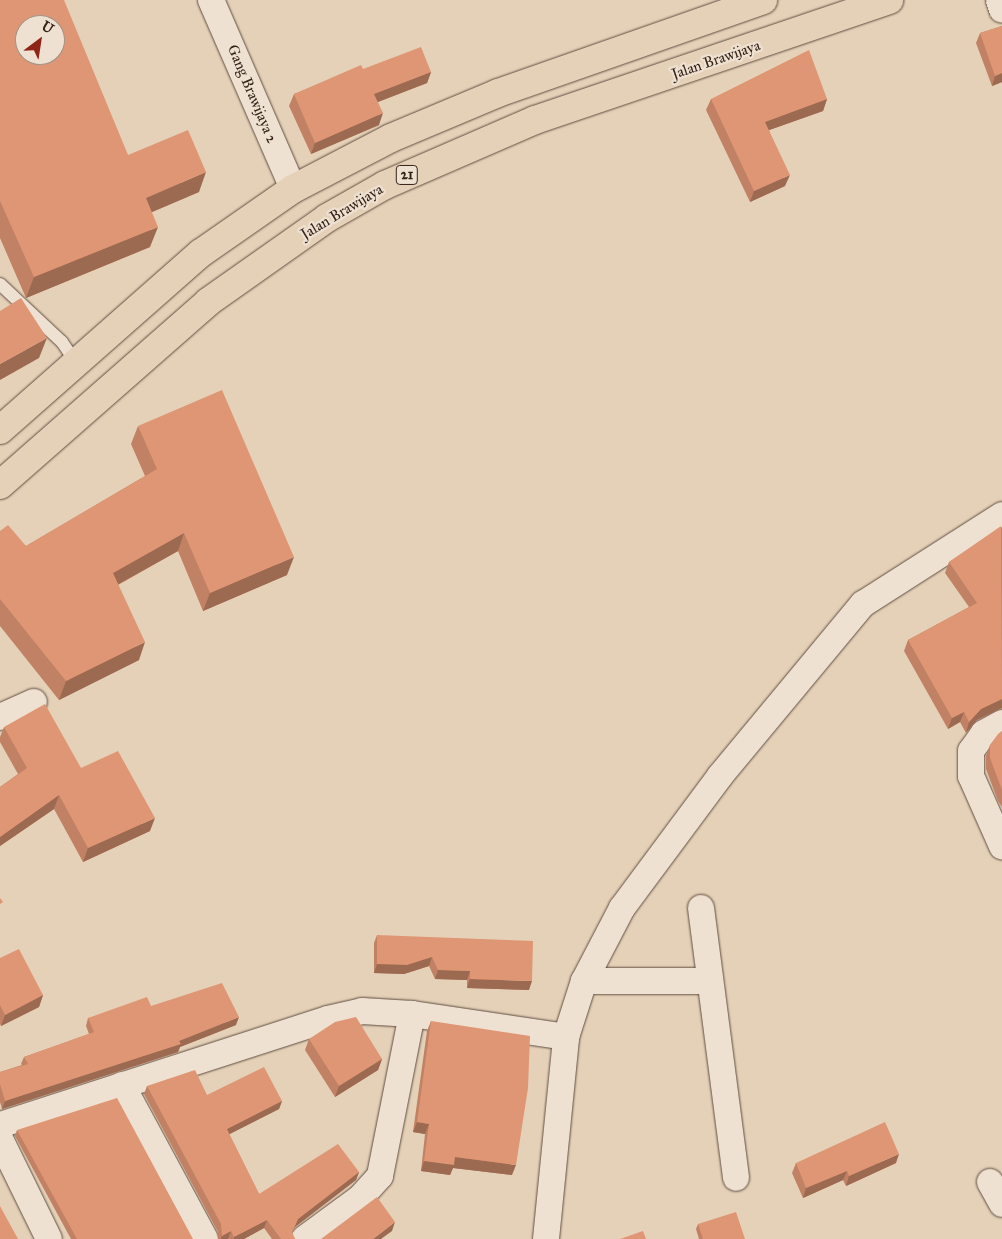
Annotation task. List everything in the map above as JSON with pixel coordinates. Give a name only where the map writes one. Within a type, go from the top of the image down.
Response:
[{"type":"highway","points":[[0,430],[202,253],[292,189],[391,138],[498,93],[763,0]]},
{"type":"highway","name":"Jalan Brawijaya","points":[[0,484],[208,302],[327,218],[385,185],[535,120],[889,0]]},
{"type":"street","name":"Gang Brawijaya 2","points":[[211,0],[292,189]]},
{"type":"street","points":[[998,0],[1002,10]]},
{"type":"street","points":[[546,1239],[566,1037],[584,981],[622,908],[830,641],[864,604],[1002,515]]},
{"type":"street","points":[[0,717],[34,702]]},
{"type":"street","points":[[1002,723],[984,733],[972,751],[971,776],[1002,846]]},
{"type":"street","points":[[701,908],[708,982],[736,1178]]},
{"type":"street","points":[[584,981],[708,982]]},
{"type":"street","points":[[0,1125],[328,1019],[362,1011],[412,1014],[566,1037]]},
{"type":"street","points":[[304,1239],[360,1198],[380,1176],[412,1014]]},
{"type":"street","points":[[122,1085],[205,1239]]},
{"type":"street","points":[[0,1139],[49,1239]]},
{"type":"lane","points":[[0,284],[62,342],[76,363]]},
{"type":"building","points":[[0,0],[64,0],[128,155],[188,130],[206,172],[146,198],[158,227],[34,277],[0,201]]},
{"type":"building","points":[[1002,26],[1002,73],[995,76],[980,33]]},
{"type":"building","points":[[421,47],[431,72],[374,94],[383,113],[315,143],[294,94],[361,65],[363,69]]},
{"type":"building","points":[[809,50],[827,99],[765,122],[790,175],[754,191],[711,99]]},
{"type":"building","points":[[21,298],[47,338],[0,364],[0,311]]},
{"type":"building","points":[[222,390],[294,557],[210,593],[184,533],[113,573],[145,642],[66,681],[0,599],[0,531],[8,525],[26,546],[157,469],[138,426]]},
{"type":"building","points":[[1001,526],[1002,699],[981,709],[969,722],[964,712],[952,718],[908,640],[977,603],[949,562]]},
{"type":"building","points":[[45,704],[81,768],[118,751],[155,818],[88,848],[59,795],[0,837],[0,787],[27,768],[4,727]]},
{"type":"building","points":[[1002,731],[1002,790],[990,758],[990,745]]},
{"type":"building","points":[[377,935],[533,941],[532,981],[470,979],[470,971],[438,970],[432,957],[407,965],[377,964]]},
{"type":"building","points":[[19,949],[43,995],[5,1015],[0,1005],[0,958]]},
{"type":"building","points":[[222,983],[239,1017],[179,1041],[181,1044],[5,1101],[0,1084],[0,1072],[28,1064],[24,1057],[94,1032],[88,1018],[147,997],[151,1006]]},
{"type":"building","points":[[356,1017],[382,1059],[339,1086],[309,1039],[335,1022]]},
{"type":"building","points":[[431,1021],[530,1036],[528,1088],[516,1165],[455,1157],[454,1165],[424,1161],[429,1124],[417,1122]]},
{"type":"building","points":[[264,1067],[282,1101],[227,1129],[259,1194],[338,1144],[359,1172],[298,1219],[292,1232],[295,1239],[281,1239],[267,1220],[234,1237],[231,1231],[222,1236],[221,1224],[147,1086],[195,1070],[207,1095]]},
{"type":"building","points":[[117,1098],[193,1239],[77,1239],[17,1130]]},
{"type":"building","points":[[885,1122],[899,1154],[849,1176],[847,1171],[806,1188],[796,1163]]},
{"type":"building","points":[[377,1197],[395,1222],[373,1239],[321,1239]]},
{"type":"building","points":[[0,1206],[18,1239],[0,1239]]},
{"type":"building","points":[[736,1212],[745,1239],[703,1239],[698,1224]]},
{"type":"building","points":[[643,1231],[646,1239],[620,1239]]}]
